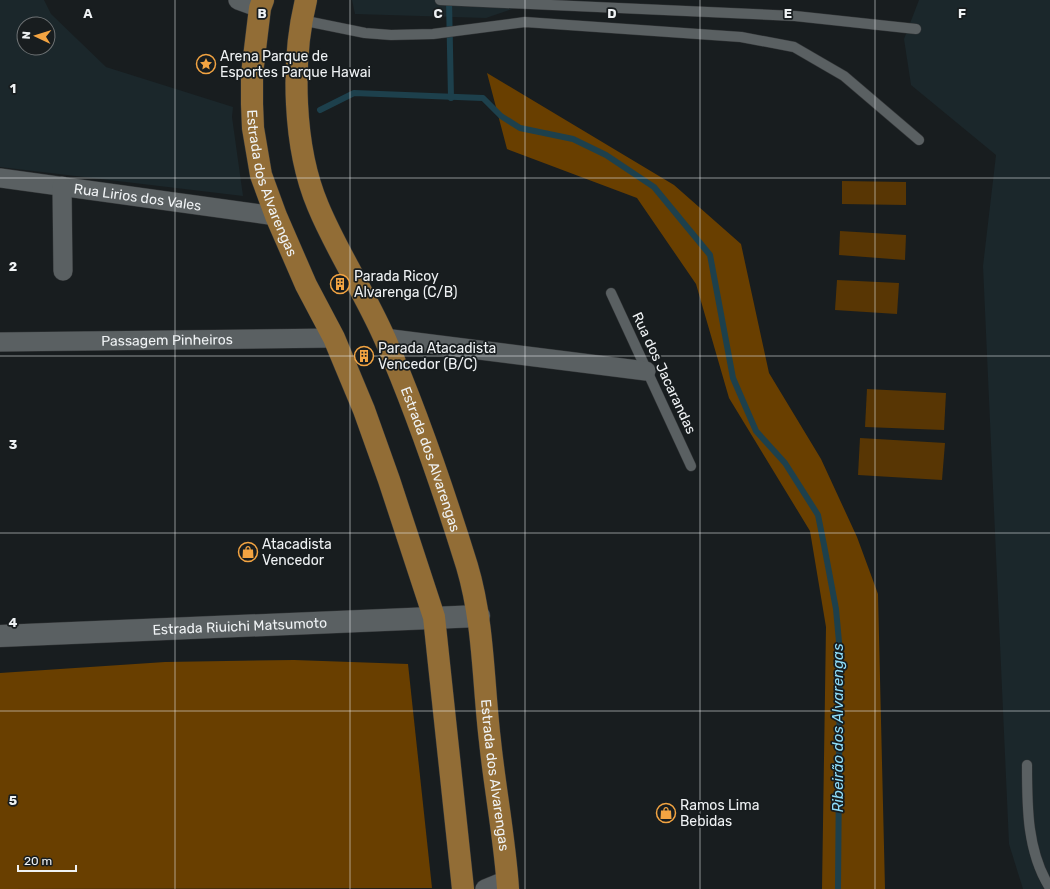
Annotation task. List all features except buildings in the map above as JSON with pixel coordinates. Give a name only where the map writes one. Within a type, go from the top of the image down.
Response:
[{"type":"main road","name":"Estrada dos Alvarengas","points":[[261,4],[252,74],[253,128],[261,175],[276,216],[306,285],[334,338],[364,410],[389,480],[434,617],[463,889]]},
{"type":"main road","name":"Estrada dos Alvarengas","points":[[304,10],[296,71],[304,167],[317,204],[336,247],[384,338],[425,438],[466,566],[479,616],[490,746],[508,884]]},
{"type":"street","points":[[238,0],[261,4]]},
{"type":"street","name":"Rua Lirios dos Vales","points":[[0,178],[276,216]]},
{"type":"street","points":[[62,186],[63,271]]},
{"type":"street","name":"Passagem Pinheiros","points":[[0,342],[334,338]]},
{"type":"street","points":[[384,338],[646,370]]},
{"type":"street","name":"Estrada Riuichi Matsumoto","points":[[0,636],[479,616]]},
{"type":"street","points":[[485,889],[508,884]]},
{"type":"lane","points":[[440,0],[795,16],[916,29]]},
{"type":"lane","points":[[304,10],[365,33],[391,35],[433,34],[525,22],[741,37],[794,47],[844,76],[919,140]]},
{"type":"lane","name":"Rua dos Jacarandas","points":[[611,292],[691,466]]},
{"type":"lane","points":[[1027,765],[1031,839],[1038,863],[1050,888]]},
{"type":"shaded area","points":[[0,0],[44,0],[53,16],[16,16],[16,56],[56,56],[56,19],[106,67],[233,107],[232,117],[243,196],[0,167]]},
{"type":"shaded area","points":[[352,0],[539,0],[486,18],[355,14]]},
{"type":"shaded area","points":[[919,0],[1050,0],[1050,889],[1023,889],[1009,844],[983,266],[996,155],[911,85],[904,39]]},
{"type":"shaded area","points":[[487,73],[674,185],[741,244],[769,373],[821,459],[857,537],[878,594],[885,889],[822,889],[826,627],[810,531],[729,398],[696,284],[637,198],[507,149]]},
{"type":"shaded area","points":[[842,181],[906,182],[906,205],[842,204]]},
{"type":"shaded area","points":[[840,231],[906,235],[905,260],[839,255]]},
{"type":"shaded area","points":[[837,280],[899,283],[897,314],[835,310]]},
{"type":"shaded area","points":[[867,389],[946,393],[944,430],[865,427]]},
{"type":"shaded area","points":[[860,438],[945,443],[942,480],[858,475]]},
{"type":"shaded area","points":[[294,660],[408,664],[432,888],[0,889],[0,673],[165,662]]},
{"type":"waterway","points":[[449,0],[451,98]]},
{"type":"waterway","name":"Ribeirão dos Alvarengas","points":[[320,110],[354,93],[483,98],[501,116],[520,128],[573,139],[606,155],[654,187],[710,255],[733,378],[756,431],[785,463],[818,515],[836,609],[840,653],[838,889]]},
{"type":"place","name":"Arena Parque de Esportes Parque Hawai","points":[[206,64]]},
{"type":"place","name":"Parada Ricoy Alvarenga (C/B)","points":[[340,284]]},
{"type":"place","name":"Parada Atacadista Vencedor (B/C)","points":[[364,356]]},
{"type":"place","name":"Atacadista Vencedor","points":[[248,552]]},
{"type":"place","name":"Ramos Lima Bebidas","points":[[666,813]]}]
